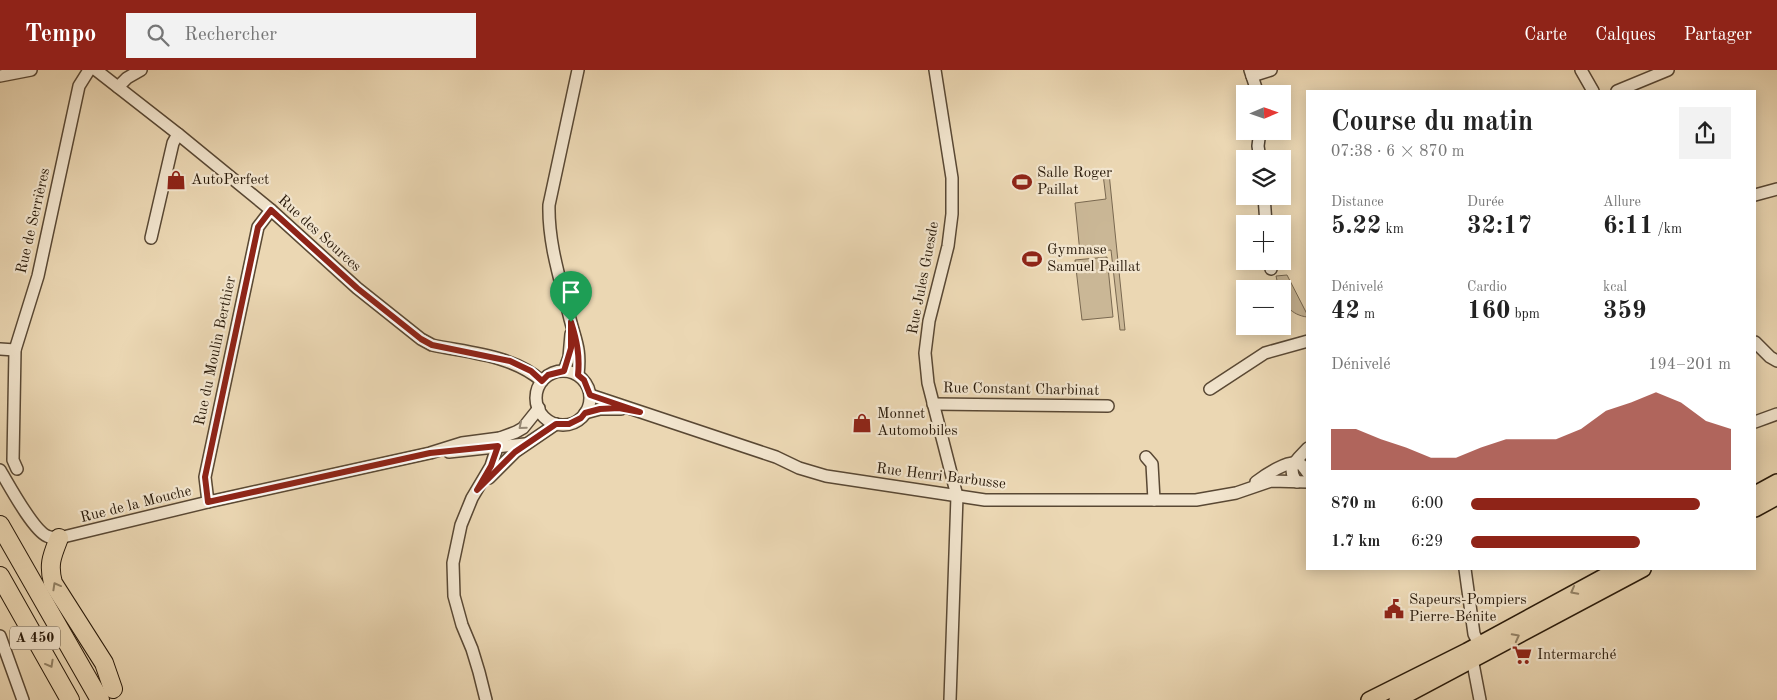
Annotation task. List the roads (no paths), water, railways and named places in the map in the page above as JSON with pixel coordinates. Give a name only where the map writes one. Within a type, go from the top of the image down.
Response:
[{"type":"highway","name":"A 450","points":[[0,525],[42,598],[111,696]]},
{"type":"highway","points":[[59,538],[52,557],[50,570],[54,583],[104,663],[111,696]]},
{"type":"highway","name":"A 450","points":[[0,576],[70,700]]},
{"type":"main road","points":[[1756,493],[1777,482]]},
{"type":"main road","points":[[1756,508],[1777,497]]},
{"type":"main road","points":[[1397,700],[1474,651],[1616,570]]},
{"type":"main road","points":[[1369,700],[1641,570]]},
{"type":"street","points":[[0,76],[31,70]]},
{"type":"street","name":"Rue de Serrières","points":[[17,468],[13,460],[15,350],[38,276],[79,86],[88,70]]},
{"type":"street","name":"Rue des Sources","points":[[96,70],[271,210],[357,288],[421,339],[432,345],[510,361],[531,371],[542,381]]},
{"type":"street","points":[[118,87],[127,78],[141,70]]},
{"type":"street","points":[[578,70],[549,205],[549,223],[552,239],[571,322],[578,344],[580,360],[578,375]]},
{"type":"street","name":"Rue Jules Guesde","points":[[935,70],[952,178],[952,214],[948,246],[929,321],[925,353],[927,376],[933,404],[957,496],[950,700]]},
{"type":"street","points":[[1255,85],[1251,73],[1271,70]]},
{"type":"street","points":[[1581,70],[1592,90]]},
{"type":"street","points":[[1619,90],[1668,70]]},
{"type":"street","points":[[151,238],[173,143],[178,134]]},
{"type":"street","points":[[1756,195],[1777,189]]},
{"type":"street","name":"Rue du Moulin Berthier","points":[[208,502],[205,477],[258,227],[271,210]]},
{"type":"street","points":[[564,371],[571,348],[571,322]]},
{"type":"street","points":[[1210,389],[1265,353],[1306,342]]},
{"type":"street","points":[[1756,343],[1770,357],[1777,361]]},
{"type":"street","points":[[0,349],[15,350]]},
{"type":"street","points":[[477,490],[515,452],[526,444],[556,424],[575,422],[585,413],[588,408],[590,395],[584,380],[578,375],[564,371],[548,375],[542,381],[537,394],[539,408],[543,415],[556,424]]},
{"type":"street","name":"Rue Henri Barbusse","points":[[590,395],[776,457],[799,468],[826,476],[985,500],[1154,500],[1210,498],[1271,481],[1302,482]]},
{"type":"street","name":"Rue Constant Charbinat","points":[[933,404],[1108,406]]},
{"type":"street","name":"Rue de la Mouche","points":[[499,442],[523,428],[539,408]]},
{"type":"street","name":"Rue Henri Barbusse","points":[[585,413],[600,409],[619,408],[640,412]]},
{"type":"street","points":[[1756,422],[1777,414]]},
{"type":"street","points":[[486,700],[472,649],[462,625],[454,596],[453,563],[464,518],[491,466],[499,442]]},
{"type":"street","name":"Rue de la Mouche","points":[[59,538],[208,502],[430,453],[462,443],[499,442],[526,444]]},
{"type":"street","points":[[1302,482],[1292,476],[1291,469],[1306,450]]},
{"type":"street","points":[[1146,457],[1152,464],[1154,500]]},
{"type":"street","points":[[1295,462],[1301,464],[1306,470]]},
{"type":"street","name":"Rue Henri Barbusse","points":[[1247,489],[1263,477],[1287,464],[1295,462]]},
{"type":"street","points":[[0,470],[31,520],[41,532],[48,537],[59,538]]},
{"type":"street","points":[[1465,570],[1474,634],[1474,651],[1480,700]]},
{"type":"street","points":[[0,636],[23,700]]},
{"type":"place","name":"AutoPerfect","points":[[176,180]]},
{"type":"place","name":"Salle Roger Paillat","points":[[1022,182]]},
{"type":"place","name":"Gymnase Samuel Paillat","points":[[1032,259]]},
{"type":"place","name":"Monnet Automobiles","points":[[862,423]]},
{"type":"place","name":"Sapeurs-Pompiers Pierre-Bénite","points":[[1394,609]]},
{"type":"place","name":"Intermarché","points":[[1522,655]]}]
